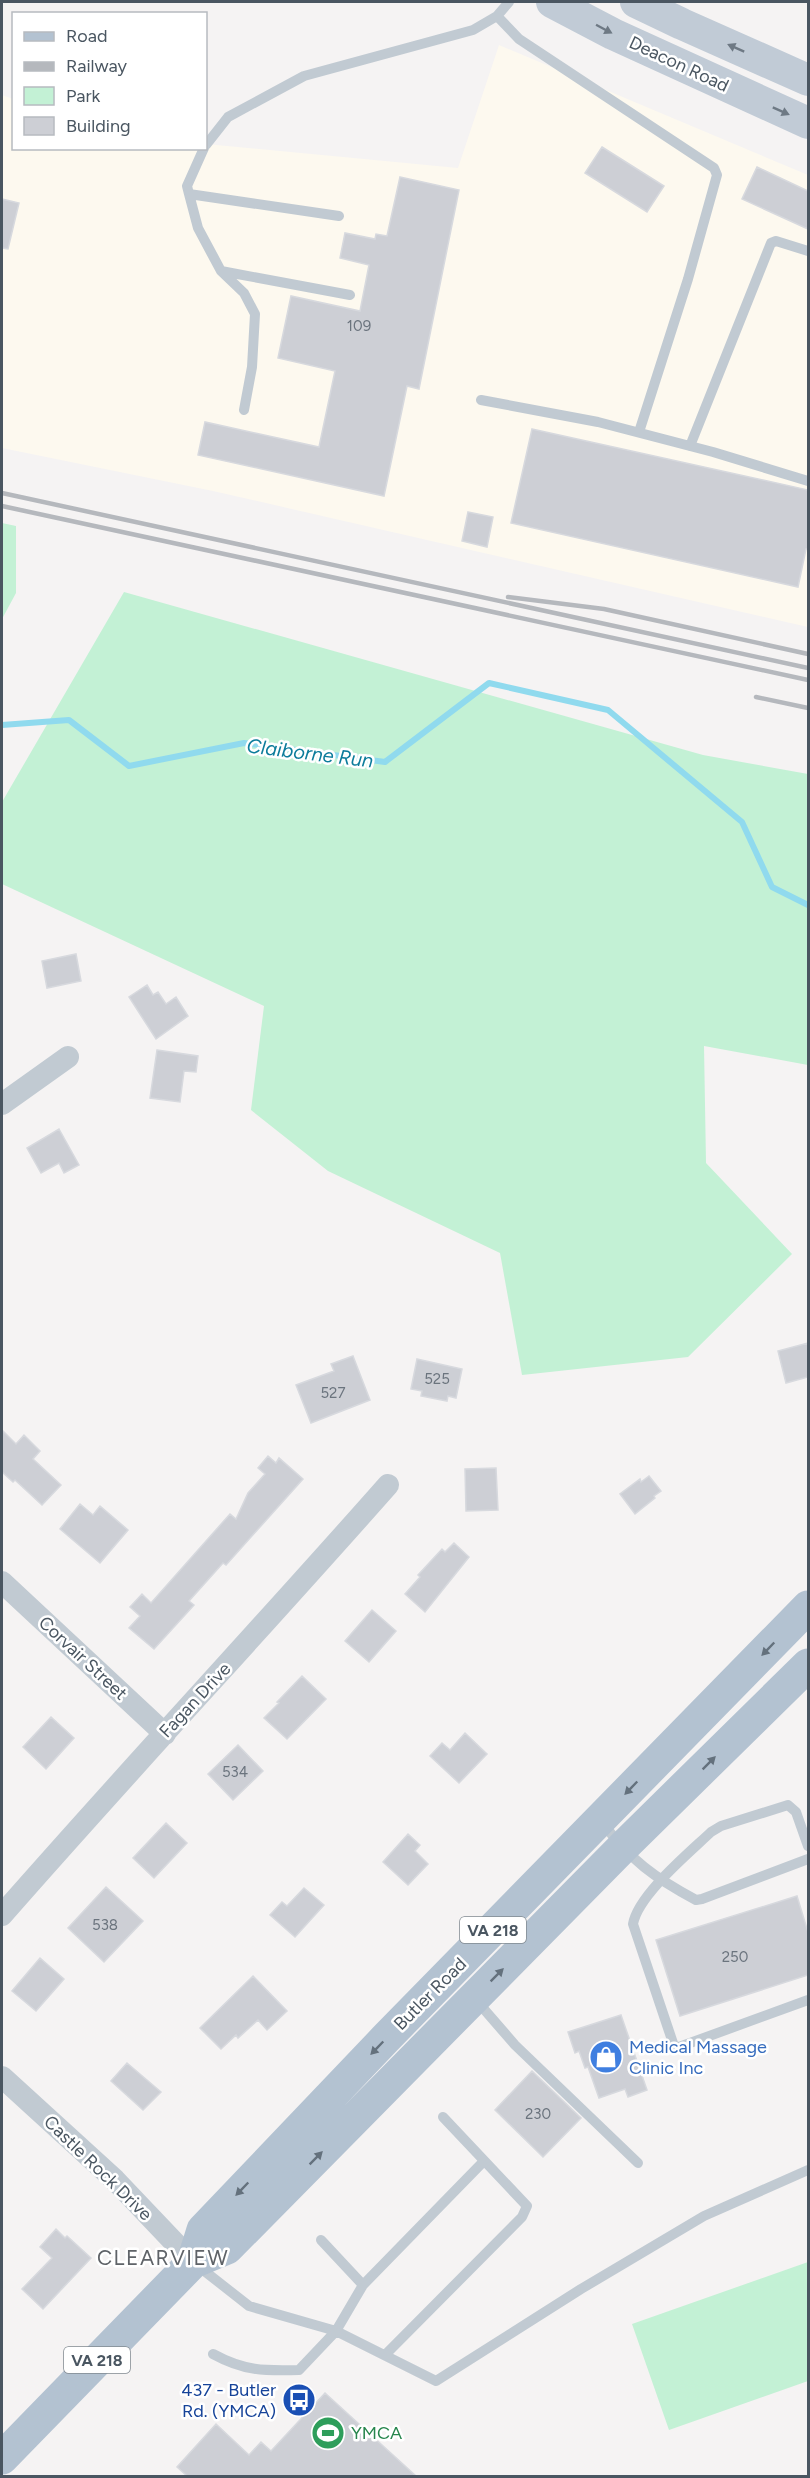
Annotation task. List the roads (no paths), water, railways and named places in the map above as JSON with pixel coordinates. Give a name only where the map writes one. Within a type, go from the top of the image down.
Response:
[{"type":"main road","name":"Deacon Road","points":[[552,2],[613,34],[808,123]]},
{"type":"main road","name":"Deacon Road","points":[[636,2],[808,80]]},
{"type":"main road","name":"Butler Road","points":[[193,2262],[203,2230],[386,2038],[808,1607]]},
{"type":"main road","name":"Butler Road","points":[[2,2458],[193,2262],[227,2248],[622,1848],[808,1665]]},
{"type":"street","points":[[2,1104],[69,1057]]},
{"type":"street","name":"Fagan Drive","points":[[2,1915],[115,1785],[165,1734],[388,1485]]},
{"type":"street","name":"Corvair Street","points":[[2,1582],[165,1734]]},
{"type":"street","name":"Castle Rock Drive","points":[[2,2077],[115,2180],[193,2262]]},
{"type":"lane","points":[[207,144],[228,117],[304,76],[473,30],[497,16],[509,2]]},
{"type":"lane","points":[[497,16],[519,39],[714,168],[717,175],[688,279],[639,432]]},
{"type":"lane","points":[[204,150],[187,186],[198,228],[221,271],[244,293],[255,314],[252,367],[244,410]]},
{"type":"lane","points":[[189,194],[339,216]]},
{"type":"lane","points":[[690,446],[771,243],[776,241],[808,251]]},
{"type":"lane","points":[[221,271],[350,295]]},
{"type":"lane","points":[[481,400],[639,432],[808,481]]},
{"type":"lane","points":[[808,1846],[796,1812],[788,1805],[721,1826],[711,1832],[660,1881],[637,1912],[633,1924],[674,2046],[679,2047],[808,2000]]},
{"type":"lane","points":[[600,1820],[622,1848],[660,1881],[696,1900],[808,1859]]},
{"type":"lane","points":[[474,1998],[515,2045],[638,2163]]},
{"type":"lane","points":[[385,2355],[522,2217],[527,2206],[443,2117]]},
{"type":"lane","points":[[213,2354],[232,2365],[253,2371],[299,2370],[336,2331],[363,2285],[484,2161]]},
{"type":"lane","points":[[193,2262],[249,2306],[336,2331],[436,2381],[581,2289],[704,2216],[808,2170]]},
{"type":"lane","points":[[321,2240],[363,2285]]},
{"type":"waterway","name":"Claiborne Run","points":[[2,725],[69,720],[129,766],[244,743],[385,762],[489,683],[608,710],[742,822],[772,887],[808,905]]},
{"type":"railway","points":[[2,493],[808,668]]},
{"type":"railway","points":[[2,506],[808,680]]},
{"type":"railway","points":[[508,597],[604,609],[808,654]]},
{"type":"railway","points":[[756,697],[808,708]]},
{"type":"place","name":"Medical Massage Clinic Inc","points":[[606,2057]]},
{"type":"place","name":"437 - Butler Rd. (YMCA)","points":[[299,2400]]},
{"type":"place","name":"YMCA","points":[[328,2433]]},
{"type":"district","name":"CLEARVIEW","points":[[163,2258]]}]
